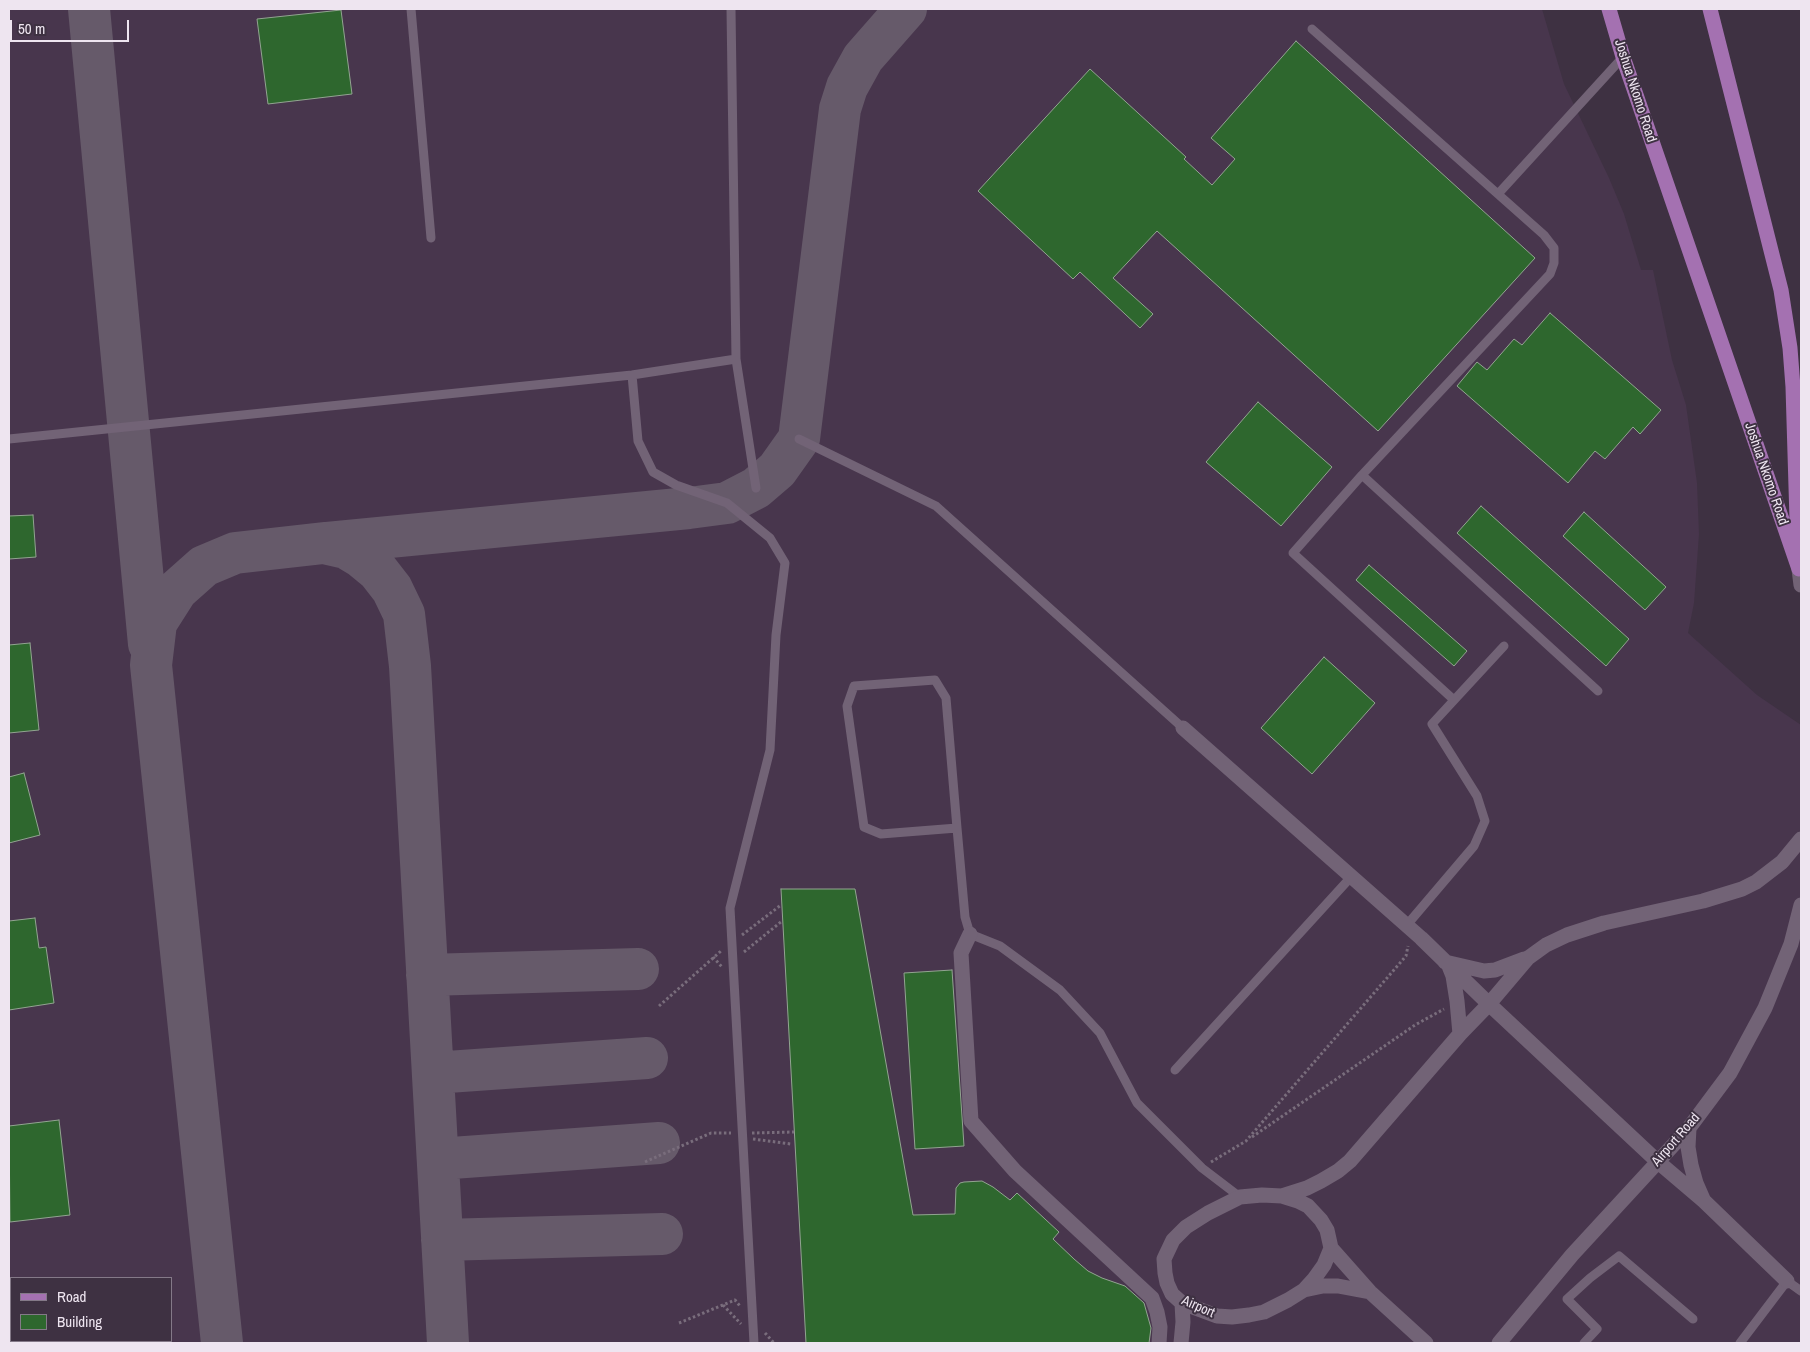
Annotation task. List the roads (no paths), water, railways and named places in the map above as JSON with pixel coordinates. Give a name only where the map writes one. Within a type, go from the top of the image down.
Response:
[{"type":"main road","name":"Joshua Nkomo Road","points":[[1609,9],[1623,57],[1799,569]]},
{"type":"main road","name":"Joshua Nkomo Road","points":[[1710,9],[1781,290],[1790,348],[1793,387],[1799,569]]},
{"type":"street","points":[[1793,387],[1801,402]]},
{"type":"street","points":[[1799,569],[1801,585]]},
{"type":"street","points":[[1183,728],[1406,926],[1658,1161],[1704,1201],[1787,1281]]},
{"type":"street","points":[[1282,1196],[1321,1181],[1350,1161],[1528,958],[1546,945],[1604,923],[1712,899],[1742,889],[1756,882],[1782,862],[1801,839]]},
{"type":"street","name":"Airport Road","points":[[1499,1343],[1572,1254],[1689,1128],[1730,1073],[1765,1008],[1791,944],[1801,905]]},
{"type":"street","points":[[970,934],[961,953],[972,1121],[1015,1171],[1152,1298],[1160,1327],[1159,1343]]},
{"type":"street","points":[[1446,964],[1484,971],[1501,969],[1528,958]]},
{"type":"street","points":[[1446,964],[1453,976],[1460,1034]]},
{"type":"street","points":[[1689,1128],[1688,1146],[1691,1165],[1704,1201]]},
{"type":"street","name":"Airport","points":[[1282,1196],[1308,1206],[1321,1220],[1331,1248],[1324,1265],[1304,1290],[1264,1312],[1232,1317],[1209,1314],[1182,1303],[1172,1294],[1167,1283],[1164,1259],[1168,1248],[1186,1227],[1208,1213],[1240,1197],[1282,1196]]},
{"type":"street","points":[[1331,1248],[1370,1292],[1426,1343]]},
{"type":"street","points":[[1304,1290],[1323,1286],[1338,1286],[1370,1292]]},
{"type":"street","points":[[1181,1343],[1182,1303]]},
{"type":"lane","points":[[410,9],[431,238]]},
{"type":"lane","points":[[731,9],[736,359],[756,488]]},
{"type":"lane","points":[[1312,29],[1544,235],[1554,248],[1554,263],[1550,274],[1293,553],[1454,700]]},
{"type":"lane","points":[[1498,194],[1623,57]]},
{"type":"lane","points":[[9,439],[632,375],[736,359]]},
{"type":"lane","points":[[632,375],[638,442],[653,472],[676,484],[727,503],[770,538],[785,563],[776,635],[770,750],[730,908],[754,1343]]},
{"type":"lane","points":[[799,439],[936,506],[1183,728]]},
{"type":"lane","points":[[1362,476],[1598,691]]},
{"type":"lane","points":[[1406,926],[1474,846],[1485,821],[1477,796],[1432,724],[1504,646]]},
{"type":"lane","points":[[957,828],[881,834],[864,827],[847,706],[854,686],[934,680],[946,698],[965,917],[970,934],[1000,946],[1060,990],[1100,1033],[1136,1103],[1202,1168],[1240,1197]]},
{"type":"lane","points":[[1175,1070],[1351,877]]},
{"type":"lane","points":[[1584,1343],[1597,1329],[1567,1300],[1590,1278],[1619,1256],[1693,1319]]},
{"type":"lane","points":[[1740,1343],[1787,1281],[1801,1291]]}]
